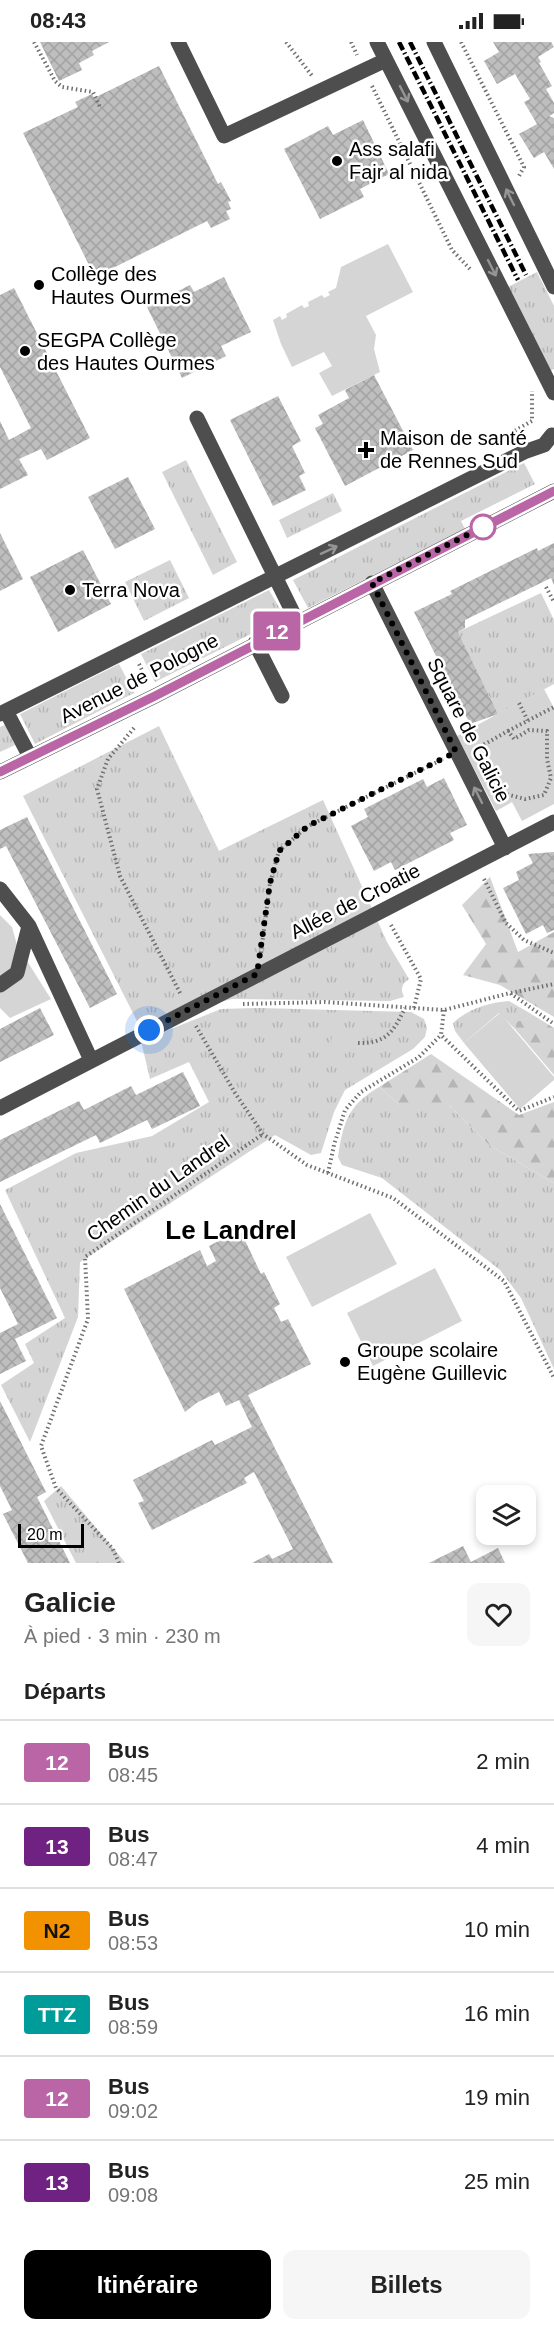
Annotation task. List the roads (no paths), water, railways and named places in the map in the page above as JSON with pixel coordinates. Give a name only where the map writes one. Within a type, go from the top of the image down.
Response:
[{"type":"street","points":[[178,42],[224,136],[386,60]]},
{"type":"street","points":[[377,42],[554,393]]},
{"type":"street","points":[[434,42],[554,287]]},
{"type":"street","points":[[197,418],[297,621]]},
{"type":"street","points":[[553,432],[554,454]]},
{"type":"street","name":"Avenue de Pologne","points":[[3,712],[524,452],[544,445],[553,432]]},
{"type":"street","name":"Avenue de Pologne","points":[[0,772],[150,698],[554,491]]},
{"type":"street","name":"Square de Galicie","points":[[372,583],[505,848]]},
{"type":"street","points":[[255,643],[282,696]]},
{"type":"street","points":[[3,712],[30,757]]},
{"type":"street","points":[[505,848],[554,822]]},
{"type":"street","name":"Allée de Croatie","points":[[0,1108],[188,1009],[505,848]]},
{"type":"street","points":[[0,889],[29,926],[90,1060]]},
{"type":"street","points":[[0,984],[17,973],[29,926]]},
{"type":"railway","points":[[399,42],[518,280]]},
{"type":"railway","points":[[410,42],[526,275]]},
{"type":"place","name":"Ass salafi Fajr al nida","points":[[337,161]]},
{"type":"place","name":"Collège des Hautes Ourmes","points":[[39,285]]},
{"type":"place","name":"SEGPA Collège des Hautes Ourmes","points":[[25,351]]},
{"type":"place","name":"Maison de santé de Rennes Sud","points":[[366,450]]},
{"type":"place","name":"Terra Nova","points":[[70,590]]},
{"type":"place","name":"Groupe scolaire Eugène Guillevic","points":[[345,1362]]},
{"type":"district","name":"Le Landrel","points":[[231,1230]]}]
